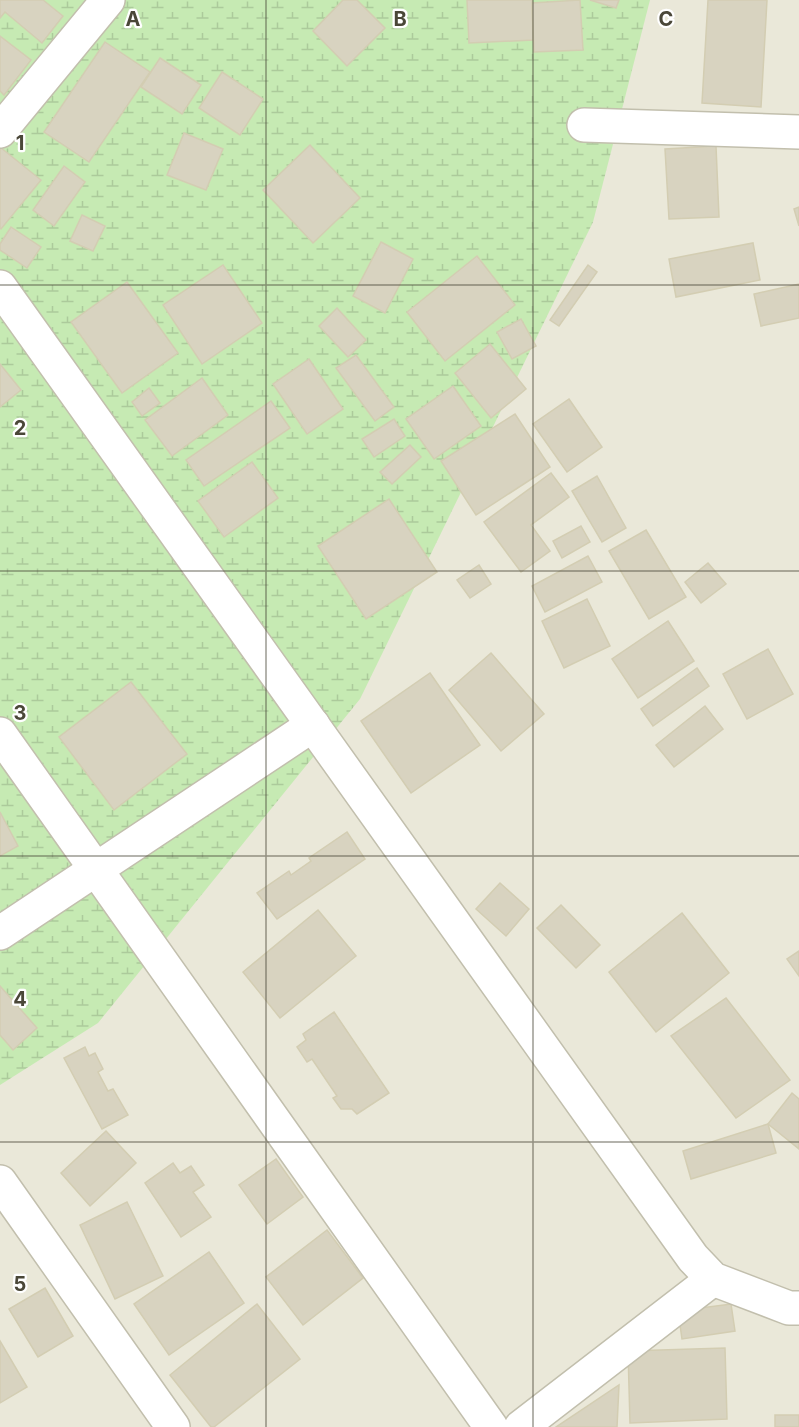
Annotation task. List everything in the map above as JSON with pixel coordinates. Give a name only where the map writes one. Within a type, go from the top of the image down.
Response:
[{"type":"street","points":[[0,131],[108,0]]},
{"type":"street","points":[[584,125],[799,132]]},
{"type":"street","points":[[0,287],[693,1258],[713,1280],[789,1308],[799,1308]]},
{"type":"street","points":[[0,933],[313,725]]},
{"type":"street","points":[[0,734],[491,1427]]},
{"type":"street","points":[[0,1182],[174,1427]]},
{"type":"street","points":[[521,1427],[713,1280]]},
{"type":"shaded area","points":[[0,0],[799,0],[799,1427],[0,1427]]},
{"type":"green space","points":[[0,0],[650,0],[593,222],[360,699],[98,1023],[0,1085]]},
{"type":"building","points":[[0,0],[43,0],[63,16],[42,43],[5,12],[0,18]]},
{"type":"building","points":[[343,0],[357,0],[385,28],[347,66],[313,31]]},
{"type":"building","points":[[467,0],[532,0],[533,40],[469,43]]},
{"type":"building","points":[[580,0],[583,50],[534,52],[532,3]]},
{"type":"building","points":[[590,0],[619,0],[616,8]]},
{"type":"building","points":[[708,0],[767,0],[761,107],[702,103]]},
{"type":"building","points":[[0,36],[31,60],[4,95],[0,91]]},
{"type":"building","points":[[105,42],[150,72],[89,162],[44,132]]},
{"type":"building","points":[[160,58],[201,85],[182,114],[141,87]]},
{"type":"building","points":[[222,72],[263,99],[240,135],[199,108]]},
{"type":"building","points":[[184,133],[223,149],[206,190],[167,175]]},
{"type":"building","points":[[310,145],[360,198],[313,243],[263,190]]},
{"type":"building","points":[[716,146],[719,217],[669,219],[665,149]]},
{"type":"building","points":[[0,147],[41,180],[1,229],[0,228]]},
{"type":"building","points":[[64,166],[85,182],[54,226],[33,210]]},
{"type":"building","points":[[799,207],[799,226],[794,209]]},
{"type":"building","points":[[82,215],[105,226],[93,251],[70,241]]},
{"type":"building","points":[[11,227],[41,247],[27,268],[0,250],[0,244]]},
{"type":"building","points":[[381,242],[413,259],[385,313],[353,296]]},
{"type":"building","points":[[753,243],[760,280],[676,297],[669,259]]},
{"type":"building","points":[[477,256],[515,305],[445,361],[407,312]]},
{"type":"building","points":[[223,265],[262,323],[202,364],[163,305]]},
{"type":"building","points":[[588,265],[597,272],[559,326],[550,320]]},
{"type":"building","points":[[127,282],[178,353],[122,393],[71,322]]},
{"type":"building","points":[[799,284],[799,318],[761,326],[754,294]]},
{"type":"building","points":[[337,308],[366,340],[348,357],[319,326]]},
{"type":"building","points":[[521,319],[536,346],[512,359],[497,332]]},
{"type":"building","points":[[490,344],[526,389],[491,418],[455,373]]},
{"type":"building","points":[[356,355],[394,407],[375,421],[336,368]]},
{"type":"building","points":[[309,359],[343,409],[307,434],[273,384]]},
{"type":"building","points":[[0,364],[21,390],[0,407]]},
{"type":"building","points":[[202,378],[228,415],[172,456],[145,420]]},
{"type":"building","points":[[453,386],[481,426],[434,459],[406,419]]},
{"type":"building","points":[[149,388],[160,403],[142,416],[132,402]]},
{"type":"building","points":[[569,399],[602,447],[567,472],[533,424]]},
{"type":"building","points":[[271,401],[290,428],[204,486],[186,460]]},
{"type":"building","points":[[515,414],[550,467],[476,515],[441,461]]},
{"type":"building","points":[[394,419],[405,436],[374,457],[362,439]]},
{"type":"building","points":[[410,445],[421,457],[392,484],[380,472]]},
{"type":"building","points":[[252,462],[278,498],[224,537],[198,501]]},
{"type":"building","points":[[551,473],[569,497],[531,525],[550,551],[521,572],[484,522]]},
{"type":"building","points":[[597,476],[626,528],[602,542],[572,491]]},
{"type":"building","points":[[389,499],[437,572],[366,619],[318,546]]},
{"type":"building","points":[[581,526],[590,542],[562,558],[553,541]]},
{"type":"building","points":[[646,530],[686,597],[649,619],[609,551]]},
{"type":"building","points":[[588,556],[602,582],[545,612],[532,586]]},
{"type":"building","points":[[708,563],[726,584],[701,603],[685,582]]},
{"type":"building","points":[[479,565],[491,584],[470,598],[457,580]]},
{"type":"building","points":[[587,599],[610,646],[564,668],[542,621]]},
{"type":"building","points":[[668,621],[694,661],[638,698],[612,659]]},
{"type":"building","points":[[768,649],[793,694],[747,719],[723,674]]},
{"type":"building","points":[[491,653],[544,714],[501,751],[449,690]]},
{"type":"building","points":[[697,668],[709,686],[653,726],[641,709]]},
{"type":"building","points":[[430,673],[480,745],[411,793],[361,721]]},
{"type":"building","points":[[131,682],[187,754],[114,810],[59,737]]},
{"type":"building","points":[[705,706],[723,729],[674,767],[656,745]]},
{"type":"building","points":[[0,812],[18,846],[0,856]]},
{"type":"building","points":[[347,832],[365,859],[277,919],[257,893],[289,871],[291,875],[311,861],[309,858]]},
{"type":"building","points":[[500,883],[529,909],[506,936],[476,909]]},
{"type":"building","points":[[561,905],[600,945],[576,968],[537,928]]},
{"type":"building","points":[[318,910],[356,956],[280,1018],[243,972]]},
{"type":"building","points":[[682,913],[729,973],[656,1032],[609,972]]},
{"type":"building","points":[[799,951],[799,976],[787,959]]},
{"type":"building","points":[[0,986],[37,1028],[13,1050],[0,1035]]},
{"type":"building","points":[[726,998],[790,1080],[736,1118],[671,1036]]},
{"type":"building","points":[[334,1012],[389,1093],[357,1114],[352,1109],[341,1109],[333,1098],[337,1096],[312,1059],[307,1062],[297,1047],[306,1040],[303,1034]]},
{"type":"building","points":[[85,1047],[89,1056],[95,1053],[103,1069],[98,1072],[108,1091],[113,1089],[128,1115],[102,1129],[64,1058]]},
{"type":"building","points":[[792,1093],[799,1099],[799,1149],[768,1124]]},
{"type":"building","points":[[768,1124],[776,1153],[691,1179],[683,1151]]},
{"type":"building","points":[[106,1131],[136,1163],[90,1206],[61,1173]]},
{"type":"building","points":[[276,1159],[303,1197],[267,1224],[239,1185]]},
{"type":"building","points":[[173,1163],[180,1173],[191,1166],[204,1185],[193,1192],[211,1217],[181,1237],[145,1183]]},
{"type":"building","points":[[127,1202],[163,1276],[115,1299],[80,1225]]},
{"type":"building","points":[[327,1230],[363,1278],[303,1325],[266,1277]]},
{"type":"building","points":[[209,1252],[244,1303],[169,1355],[134,1304]]},
{"type":"building","points":[[45,1288],[73,1336],[38,1357],[9,1309]]},
{"type":"building","points":[[257,1304],[300,1359],[214,1427],[211,1427],[170,1375]]},
{"type":"building","points":[[731,1304],[735,1331],[682,1339],[678,1311]]},
{"type":"building","points":[[0,1341],[27,1387],[0,1403]]},
{"type":"building","points":[[725,1348],[727,1419],[630,1423],[628,1351]]},
{"type":"building","points":[[619,1385],[617,1427],[556,1427]]},
{"type":"building","points":[[775,1415],[799,1415],[799,1427],[775,1427]]}]
